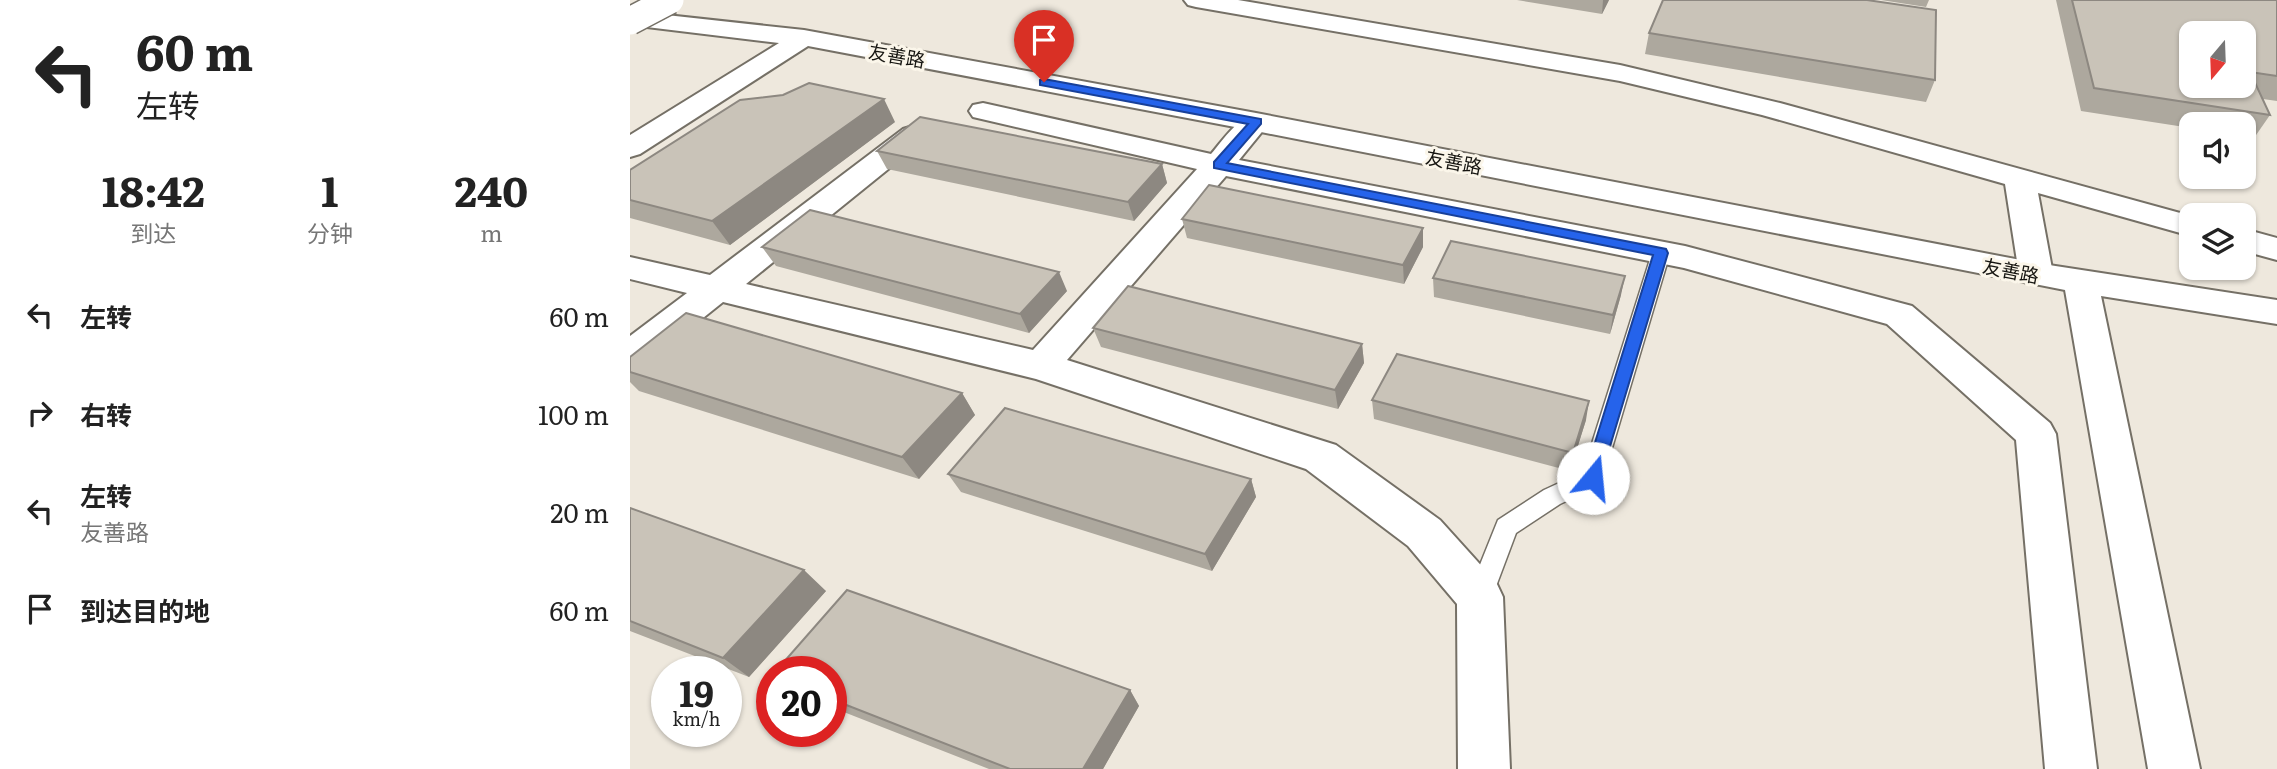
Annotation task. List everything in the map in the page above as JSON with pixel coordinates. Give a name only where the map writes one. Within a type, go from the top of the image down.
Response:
[{"type":"main road","points":[[630,20],[670,0]]},
{"type":"main road","points":[[1196,0],[1620,73],[1770,109],[2179,223]]},
{"type":"main road","name":"友善路","points":[[630,20],[804,38],[1256,122],[2081,283],[2277,312]]},
{"type":"main road","points":[[630,148],[804,38]]},
{"type":"main road","points":[[983,111],[1218,165],[1661,253],[1899,315],[2036,434],[2071,769]]},
{"type":"main road","points":[[1041,366],[1256,122]]},
{"type":"main road","points":[[630,356],[913,135]]},
{"type":"main road","points":[[2020,180],[2036,274]]},
{"type":"main road","points":[[2256,243],[2277,249]]},
{"type":"main road","points":[[630,268],[1041,366],[1321,457],[1424,533],[1480,597],[1484,769]]},
{"type":"main road","points":[[2081,283],[2174,769]]},
{"type":"lane","points":[[1480,597],[1506,527],[1552,497],[1593,478],[1661,253]]},
{"type":"building","points":[[1663,0],[1867,0],[1936,10],[1935,80],[1649,33]]},
{"type":"building","points":[[2072,0],[2277,0],[2277,76],[2256,73],[2256,21],[2179,21],[2179,98],[2256,98],[2256,85],[2270,115],[2094,88]]},
{"type":"building","points":[[809,83],[884,99],[712,221],[630,200],[630,170],[740,100],[783,95]]},
{"type":"building","points":[[920,117],[1162,164],[1128,202],[877,151]]},
{"type":"building","points":[[1209,185],[1423,228],[1403,265],[1182,219]]},
{"type":"building","points":[[810,210],[1059,272],[1020,314],[762,247]]},
{"type":"building","points":[[1451,241],[1625,276],[1613,315],[1433,278]]},
{"type":"building","points":[[1128,286],[1362,344],[1335,390],[1093,328]]},
{"type":"building","points":[[686,313],[962,393],[902,457],[630,372],[630,357]]},
{"type":"building","points":[[1397,354],[1589,401],[1573,453],[1372,400]]},
{"type":"building","points":[[1005,408],[1251,479],[1205,554],[948,474]]},
{"type":"building","points":[[630,508],[804,570],[725,656],[718,656],[630,621]]},
{"type":"building","points":[[847,590],[1130,690],[1083,769],[1010,769],[847,705],[847,656],[789,656]]},
{"type":"route","points":[[1044,82],[1256,122],[1218,165],[1661,253],[1593,478]]}]
